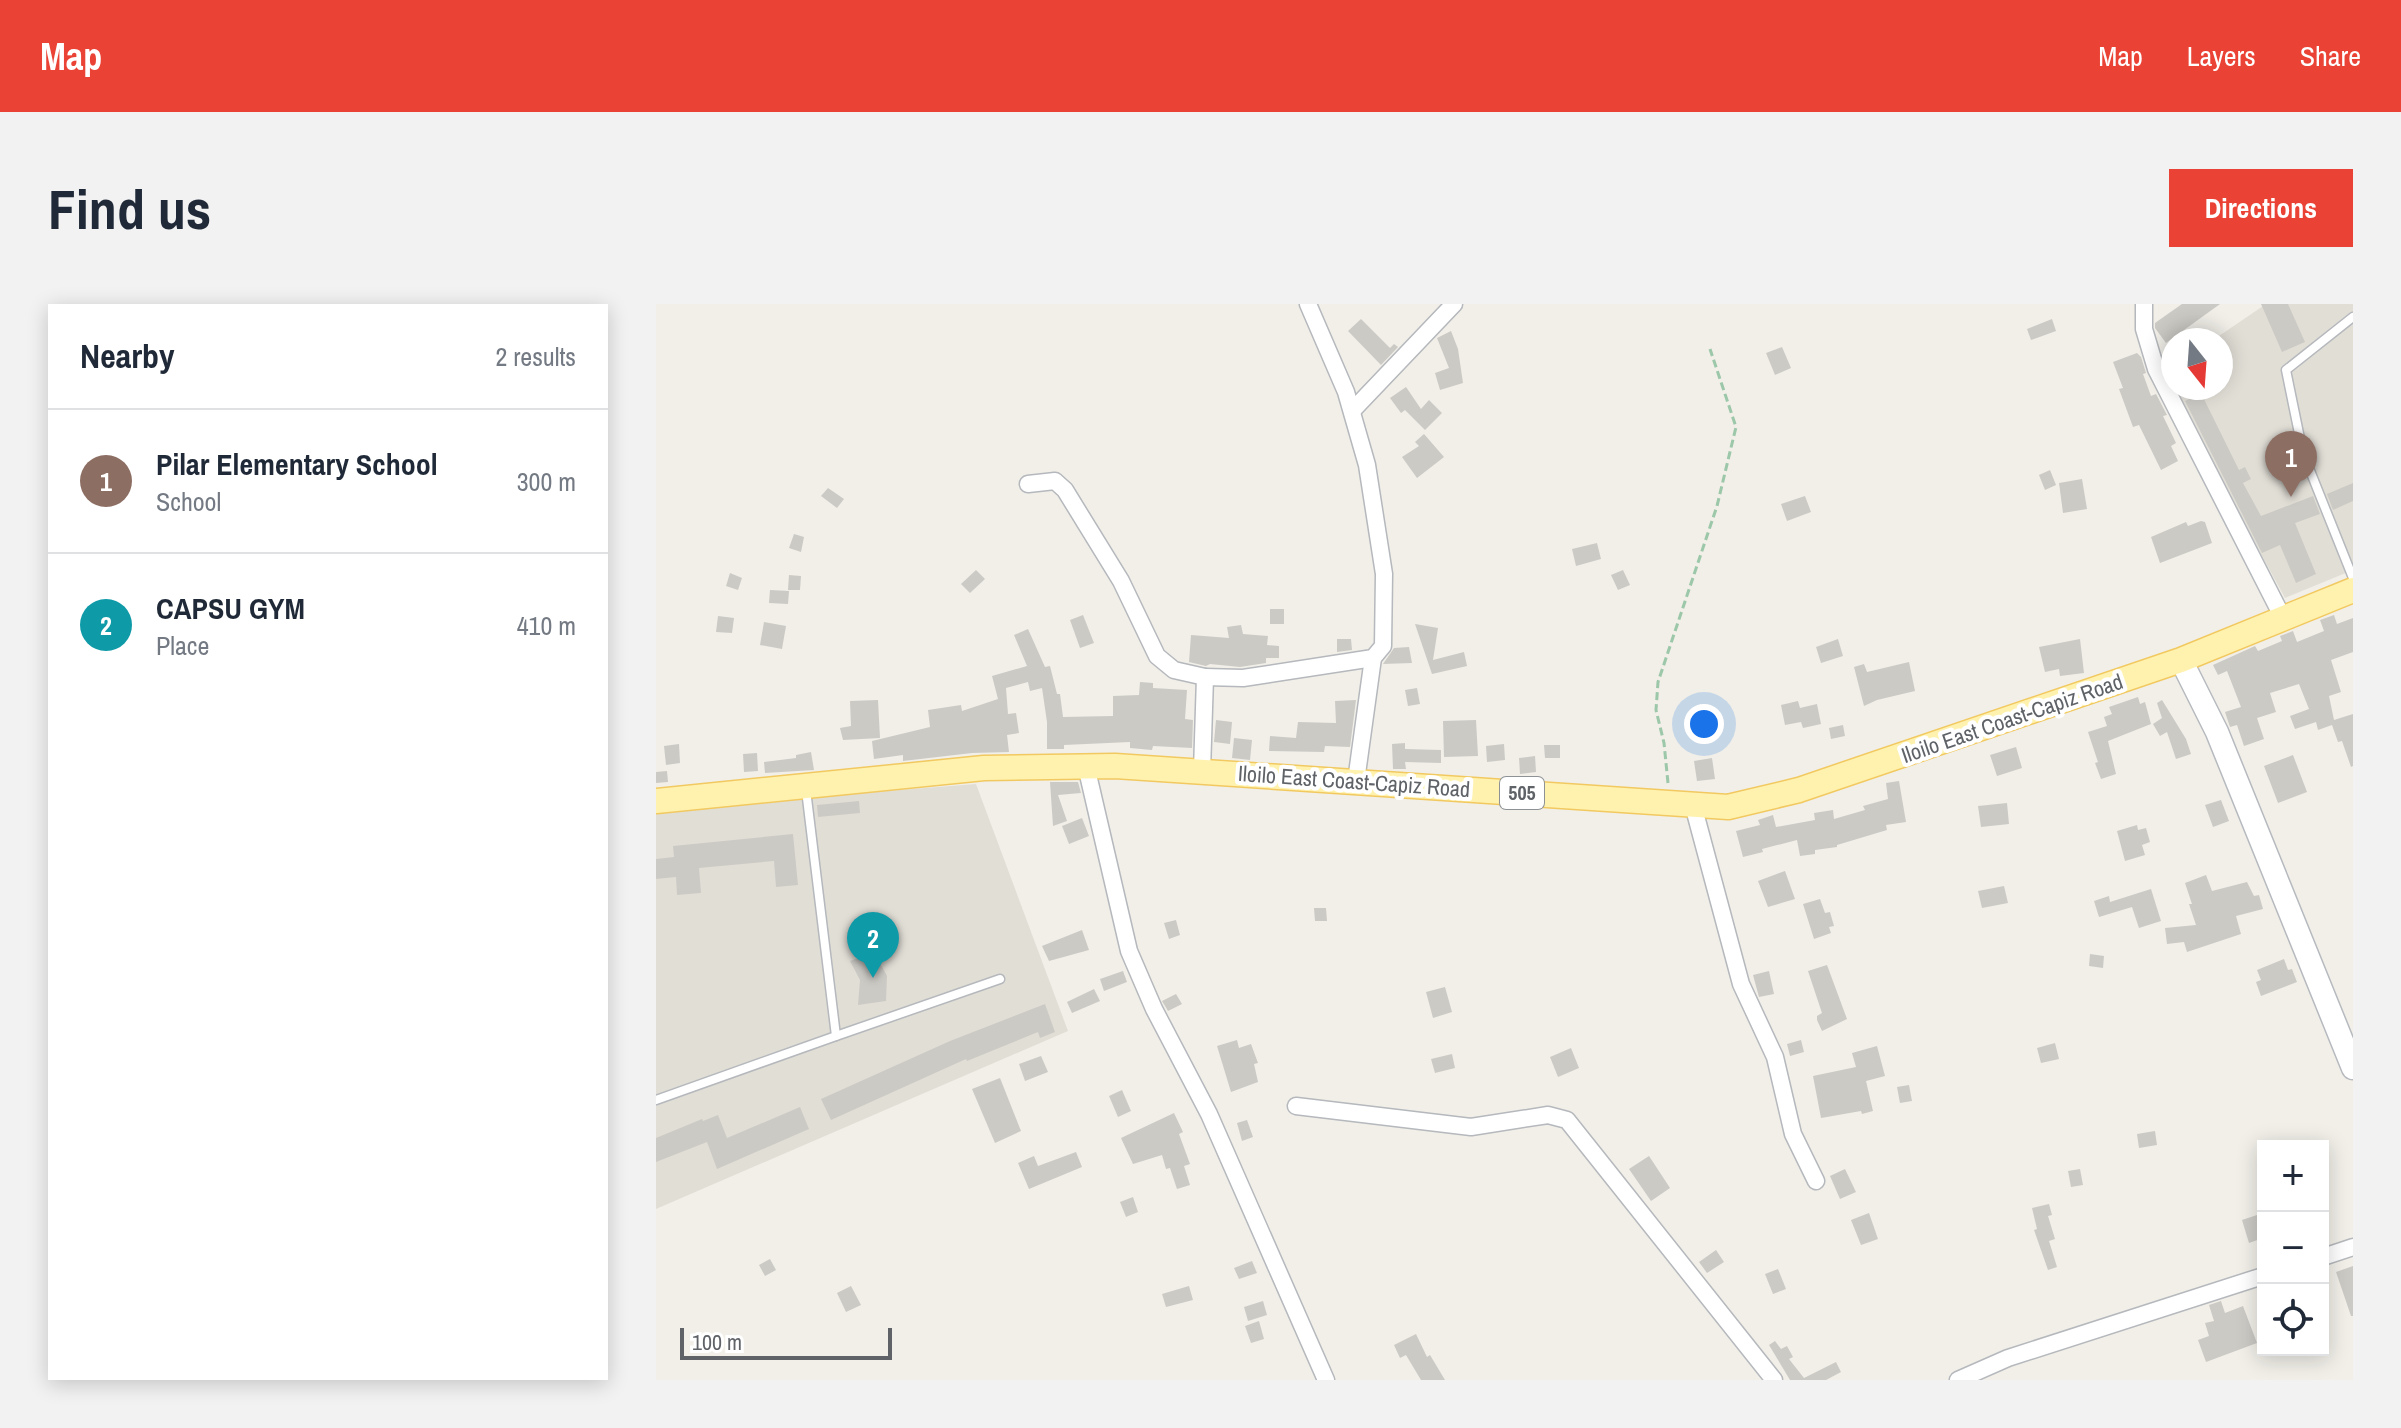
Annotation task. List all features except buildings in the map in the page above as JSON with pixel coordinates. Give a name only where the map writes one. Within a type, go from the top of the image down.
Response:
[{"type":"main road","name":"Iloilo East Coast-Capiz Road","points":[[656,801],[984,768],[1086,766],[1202,771],[1728,807],[1799,790],[2181,660],[2353,590]]},
{"type":"street","points":[[1308,304],[1352,411],[1367,465],[1384,574],[1383,646],[1373,658],[1356,781]]},
{"type":"street","points":[[1352,411],[1454,304]]},
{"type":"street","points":[[2144,304],[2144,329],[2156,369],[2283,618]]},
{"type":"street","points":[[1028,484],[1055,481],[1065,490],[1121,581],[1163,664],[1174,670],[1205,677],[1243,678],[1373,658]]},
{"type":"street","points":[[2181,660],[2217,732],[2353,1068]]},
{"type":"street","points":[[1202,771],[1205,677]]},
{"type":"street","points":[[1086,766],[1129,951],[1154,1009],[1209,1114],[1326,1380]]},
{"type":"street","points":[[1693,805],[1741,984],[1775,1057],[1793,1134],[1816,1181]]},
{"type":"street","points":[[1296,1106],[1471,1127],[1548,1115],[1567,1120],[1774,1380]]},
{"type":"street","points":[[2329,1255],[2353,1247]]},
{"type":"street","points":[[1958,1380],[2008,1358],[2257,1278]]},
{"type":"lane","points":[[2353,317],[2286,370],[2303,453],[2353,578]]},
{"type":"lane","points":[[805,785],[836,1036]]},
{"type":"lane","points":[[656,1100],[1000,979]]},
{"type":"path","points":[[1666,803],[1669,776],[1656,710],[1658,682],[1708,536],[1736,427],[1710,349]]},
{"type":"shaded area","points":[[2266,304],[2353,304],[2353,570],[2285,598],[2179,400],[2233,400],[2231,328]]},
{"type":"shaded area","points":[[976,784],[1068,1031],[656,1209],[656,814],[797,798]]},
{"type":"place","name":"Pilar Elementary School","points":[[2291,497]]},
{"type":"place","name":"CAPSU GYM","points":[[873,978]]}]
